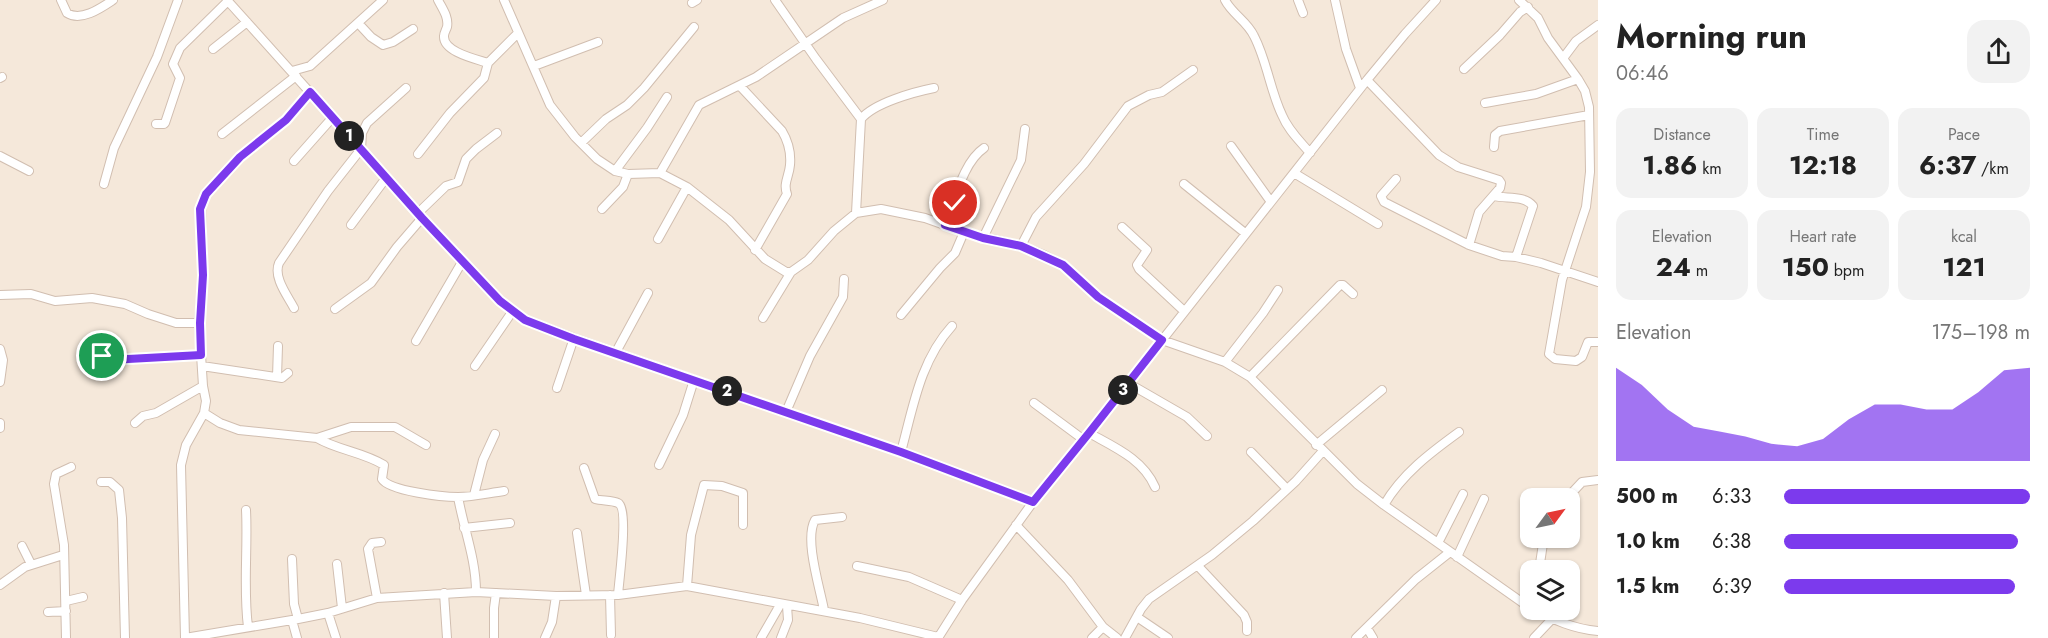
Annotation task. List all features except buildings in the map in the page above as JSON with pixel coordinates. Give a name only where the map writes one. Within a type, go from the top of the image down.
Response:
[{"type":"street","points":[[61,0],[67,13],[73,16],[94,12],[113,0]]},
{"type":"street","points":[[104,184],[114,148],[157,57],[178,0]]},
{"type":"street","points":[[156,124],[165,123],[180,78],[173,64],[180,48],[227,0],[462,262],[512,312],[525,320],[574,339],[786,411],[1033,502]]},
{"type":"street","points":[[222,134],[294,73],[310,66],[382,0]]},
{"type":"street","points":[[438,0],[447,17],[448,24],[444,37],[447,45],[465,55],[488,63]]},
{"type":"street","points":[[504,0],[550,105],[581,143],[605,166],[628,174],[660,173],[687,187],[729,220],[755,250],[778,267],[790,272]]},
{"type":"street","points":[[775,0],[861,119]]},
{"type":"street","points":[[660,173],[699,105],[740,86],[843,18],[883,0]]},
{"type":"street","points":[[1225,0],[1255,37],[1282,117],[1310,153]]},
{"type":"street","points":[[1298,0],[1304,14]]},
{"type":"street","points":[[1335,0],[1346,49],[1360,88]]},
{"type":"street","points":[[310,92],[286,120],[240,157],[203,199],[200,209],[203,275],[201,355],[206,400],[204,413],[186,445],[182,465],[185,638],[295,620],[377,598],[476,592],[556,596],[614,595],[687,586],[784,605],[824,610],[938,638],[962,600],[1033,502],[1366,80],[1437,0]]},
{"type":"street","points":[[1464,69],[1500,35],[1524,5],[1538,18],[1548,38],[1564,57],[1588,99],[1594,173],[1586,207],[1565,272],[1549,354],[1555,359],[1576,361],[1582,357],[1588,342],[1598,342]]},
{"type":"street","points":[[213,49],[247,22]]},
{"type":"street","points":[[358,22],[371,37],[383,45],[393,42],[413,29]]},
{"type":"street","points":[[1564,57],[1576,41],[1598,25]]},
{"type":"street","points":[[581,143],[606,118],[627,105],[644,88],[694,27]]},
{"type":"street","points":[[418,154],[450,113],[484,78],[488,63],[519,33]]},
{"type":"street","points":[[534,66],[598,42]]},
{"type":"street","points":[[303,84],[310,66]]},
{"type":"street","points":[[1021,246],[1036,217],[1084,164],[1128,106],[1149,95],[1162,92],[1193,70]]},
{"type":"street","points":[[1485,103],[1536,94],[1578,79]]},
{"type":"street","points":[[1366,80],[1439,155],[1458,167],[1499,180],[1501,183],[1500,188],[1479,213],[1469,245]]},
{"type":"street","points":[[740,86],[782,131],[789,152],[790,166],[784,185],[787,194],[755,250]]},
{"type":"street","points":[[294,308],[279,278],[277,267],[328,191],[361,149],[362,133],[367,123],[406,88]]},
{"type":"street","points":[[856,213],[861,119],[869,110],[915,92],[934,88]]},
{"type":"street","points":[[615,171],[667,97]]},
{"type":"street","points":[[1494,147],[1495,135],[1500,131],[1589,115]]},
{"type":"street","points":[[294,160],[333,117]]},
{"type":"street","points":[[1589,129],[1598,124]]},
{"type":"street","points":[[983,238],[1022,160],[1025,129]]},
{"type":"street","points":[[334,309],[339,308],[371,283],[420,216],[446,186],[458,182],[466,159],[497,133]]},
{"type":"street","points":[[1231,146],[1270,202]]},
{"type":"street","points":[[945,225],[967,168],[974,156],[984,148]]},
{"type":"street","points":[[0,156],[29,171]]},
{"type":"street","points":[[1294,173],[1378,224]]},
{"type":"street","points":[[602,209],[623,187],[628,174]]},
{"type":"street","points":[[351,225],[386,178]]},
{"type":"street","points":[[1396,179],[1383,193],[1381,199],[1384,202],[1469,245],[1502,256],[1541,263],[1598,282]]},
{"type":"street","points":[[1184,184],[1245,233]]},
{"type":"street","points":[[658,238],[687,187]]},
{"type":"street","points":[[1494,196],[1523,199],[1533,206],[1516,257]]},
{"type":"street","points":[[763,318],[790,272],[808,261],[834,231],[856,213],[882,209],[925,218],[983,238],[1021,246],[1063,265],[1098,297],[1162,340],[1225,362],[1250,377],[1322,452],[1357,484],[1520,601]]},
{"type":"street","points":[[1122,227],[1147,250],[1137,265],[1139,269],[1185,311]]},
{"type":"street","points":[[901,315],[940,268],[952,258],[964,232]]},
{"type":"street","points":[[416,341],[462,262]]},
{"type":"street","points":[[786,411],[810,356],[843,297],[844,279]]},
{"type":"street","points":[[1250,377],[1340,285],[1353,294]]},
{"type":"street","points":[[1225,362],[1278,290]]},
{"type":"street","points":[[616,352],[648,293]]},
{"type":"street","points":[[0,296],[31,294],[52,301],[92,298],[125,304],[176,323],[200,323]]},
{"type":"street","points":[[475,366],[512,312]]},
{"type":"street","points":[[901,452],[910,412],[924,372],[937,345],[952,327]]},
{"type":"street","points":[[557,388],[574,339]]},
{"type":"street","points":[[278,346],[278,377]]},
{"type":"street","points":[[0,349],[3,360],[0,382]]},
{"type":"street","points":[[102,356],[110,360],[201,355]]},
{"type":"street","points":[[202,366],[282,378],[288,373]]},
{"type":"street","points":[[659,465],[683,415],[694,380]]},
{"type":"street","points":[[1128,383],[1186,417],[1207,436]]},
{"type":"street","points":[[135,423],[143,416],[156,413],[203,386]]},
{"type":"street","points":[[1316,445],[1382,390]]},
{"type":"street","points":[[1034,403],[1084,440]]},
{"type":"street","points":[[204,413],[220,423],[239,430],[317,438],[356,452],[384,465],[381,479],[386,485],[423,494],[458,497],[504,491]]},
{"type":"street","points":[[0,423],[0,428]]},
{"type":"street","points":[[317,438],[351,427],[395,426],[426,445]]},
{"type":"street","points":[[1384,505],[1412,470],[1459,432]]},
{"type":"street","points":[[1089,433],[1140,464],[1151,477],[1155,487]]},
{"type":"street","points":[[474,495],[483,460],[495,434]]},
{"type":"street","points":[[1251,452],[1287,489]]},
{"type":"street","points":[[1125,638],[1149,599],[1198,566],[1253,521],[1322,452]]},
{"type":"street","points":[[66,638],[63,555],[54,478],[61,470],[71,467]]},
{"type":"street","points":[[584,468],[595,499],[618,503],[624,519],[610,635]]},
{"type":"street","points":[[1577,488],[1582,482],[1598,480]]},
{"type":"street","points":[[101,482],[110,482],[118,490],[122,518],[126,638]]},
{"type":"street","points":[[687,586],[691,536],[704,485],[722,486],[743,493],[743,525]]},
{"type":"street","points":[[1438,543],[1463,494]]},
{"type":"street","points":[[458,497],[464,528],[473,554],[476,592]]},
{"type":"street","points":[[1457,557],[1484,499]]},
{"type":"street","points":[[246,510],[245,599],[248,627]]},
{"type":"street","points":[[824,610],[811,529],[815,520],[842,517]]},
{"type":"street","points":[[464,528],[510,523]]},
{"type":"street","points":[[1016,525],[1068,580],[1103,627],[1117,638]]},
{"type":"street","points":[[577,533],[586,595]]},
{"type":"street","points":[[377,598],[368,549],[372,543],[381,542]]},
{"type":"street","points":[[22,546],[31,564]]},
{"type":"street","points":[[1356,638],[1416,579],[1450,552]]},
{"type":"street","points":[[0,585],[31,564],[63,555]]},
{"type":"street","points":[[292,559],[297,638]]},
{"type":"street","points":[[337,564],[342,608]]},
{"type":"street","points":[[857,566],[909,577],[962,600]]},
{"type":"street","points":[[1198,566],[1244,615],[1247,631]]},
{"type":"street","points":[[444,593],[447,638]]},
{"type":"street","points":[[494,638],[496,593]]},
{"type":"street","points":[[545,638],[552,622],[556,596]]},
{"type":"street","points":[[66,601],[83,597]]},
{"type":"street","points":[[784,605],[788,620]]},
{"type":"street","points":[[761,638],[784,605]]},
{"type":"street","points":[[782,638],[788,620],[802,608]]},
{"type":"street","points":[[48,612],[66,611]]},
{"type":"street","points":[[328,613],[336,638]]},
{"type":"street","points":[[1137,616],[1168,638]]},
{"type":"street","points":[[1534,638],[1552,620],[1581,634],[1598,631]]},
{"type":"street","points":[[1092,638],[1103,627]]},
{"type":"street","points":[[1367,628],[1373,638]]},
{"type":"shaded area","points":[[0,0],[1598,0],[1598,638],[0,638]]},
{"type":"route","points":[[102,356],[110,360],[201,355],[203,275],[200,209],[203,199],[240,157],[286,120],[310,92],[462,262],[500,301],[525,320],[901,452],[1033,502],[1162,340],[1098,297],[1063,265],[1021,246],[983,238],[945,225],[955,203]]}]
